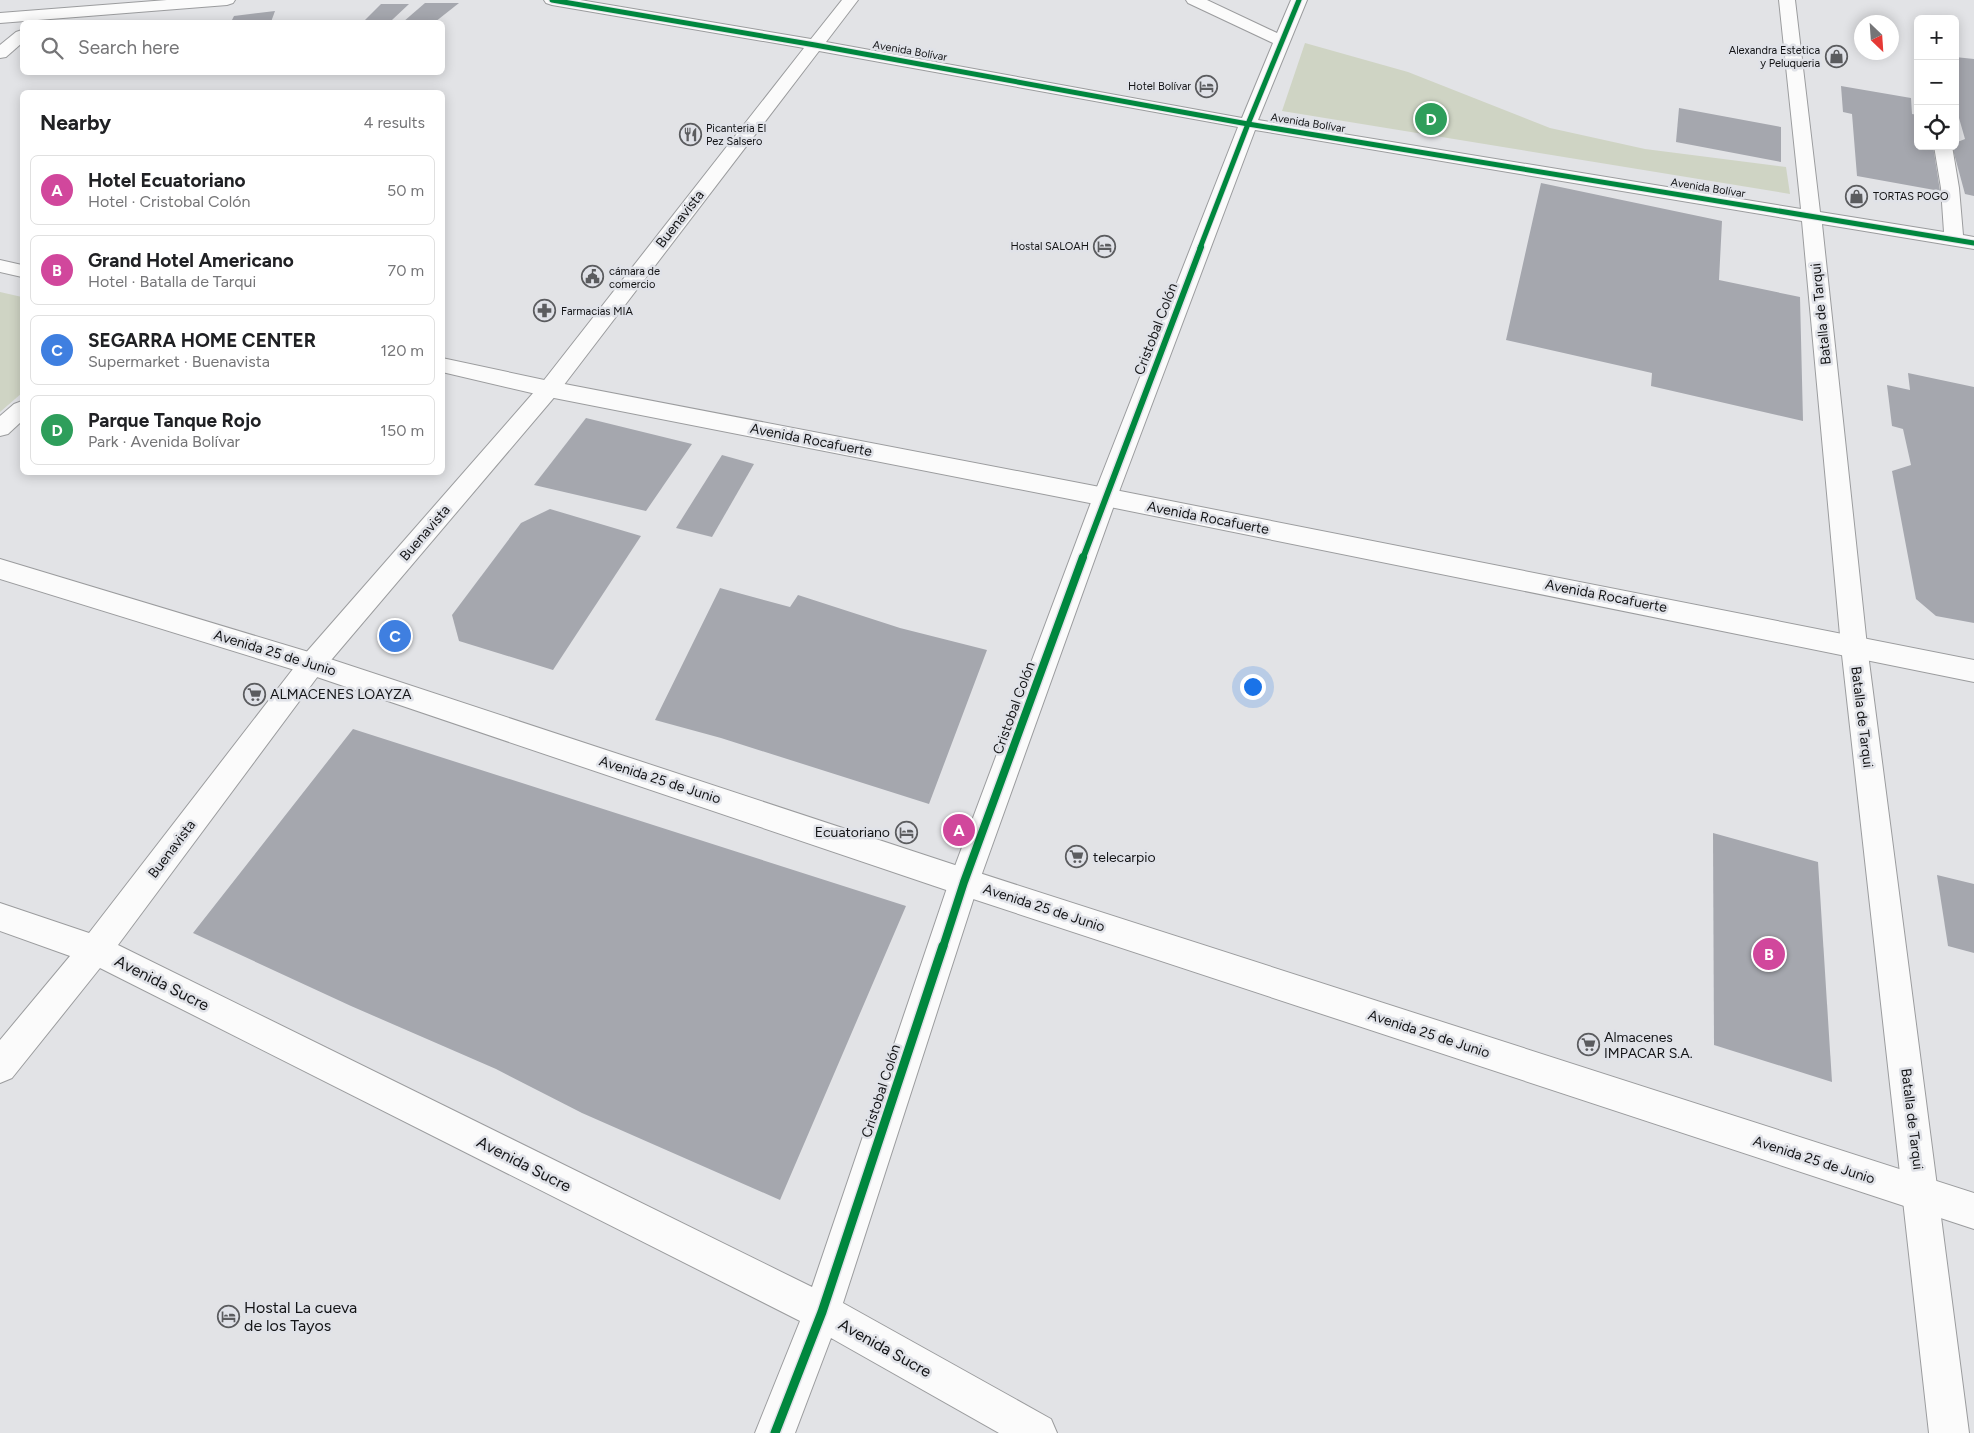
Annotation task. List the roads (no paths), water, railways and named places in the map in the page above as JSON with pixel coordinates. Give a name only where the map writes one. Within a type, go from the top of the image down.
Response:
[{"type":"street","points":[[43,18],[66,0]]},
{"type":"street","points":[[0,18],[43,18],[227,0]]},
{"type":"street","name":"Avenida Bolívar","points":[[552,0],[815,45],[1248,124],[1974,243]]},
{"type":"street","name":"Buenavista","points":[[0,1066],[95,950],[312,664],[549,389],[850,0]]},
{"type":"street","points":[[1194,0],[1281,41]]},
{"type":"street","name":"Cristobal Colón","points":[[775,1433],[822,1312],[964,882],[1105,497],[1248,124],[1299,0]]},
{"type":"street","name":"Batalla de Tarqui","points":[[1787,0],[1811,216],[1854,646],[1949,1433]]},
{"type":"street","points":[[0,53],[20,37]]},
{"type":"street","points":[[1944,150],[1950,188],[1954,240]]},
{"type":"street","points":[[0,266],[20,271]]},
{"type":"street","name":"Avenida Rocafuerte","points":[[445,366],[549,389],[1105,497],[1974,671]]},
{"type":"street","points":[[0,428],[20,411]]},
{"type":"street","name":"Avenida 25 de Junio","points":[[0,569],[312,664],[964,882],[1974,1211]]},
{"type":"street","name":"Avenida Sucre","points":[[0,917],[95,950],[822,1312],[1037,1433]]},
{"type":"place","name":"Alexandra Estetica y Peluqueria","points":[[1836,56]]},
{"type":"place","name":"Hotel Bolívar","points":[[1207,86]]},
{"type":"place","name":"Parque Tanque Rojo","points":[[1431,119]]},
{"type":"place","name":"Picanteria El Pez Salsero","points":[[690,134]]},
{"type":"place","name":"TORTAS POGO","points":[[1857,196]]},
{"type":"place","name":"Hostal SALOAH","points":[[1105,246]]},
{"type":"place","name":"cámara de comercio","points":[[593,277]]},
{"type":"place","name":"Farmacias MIA","points":[[545,311]]},
{"type":"place","name":"SEGARRA HOME CENTER","points":[[395,636]]},
{"type":"place","name":"ALMACENES LOAYZA","points":[[254,694]]},
{"type":"place","name":"Hotel Ecuatoriano","points":[[959,830]]},
{"type":"place","name":"Ecuatoriano","points":[[906,832]]},
{"type":"place","name":"telecarpio","points":[[1077,857]]},
{"type":"place","name":"Grand Hotel Americano","points":[[1769,954]]},
{"type":"place","name":"Almacenes IMPACAR S.A.","points":[[1588,1045]]},
{"type":"place","name":"Hostal La cueva de los Tayos","points":[[228,1316]]}]
